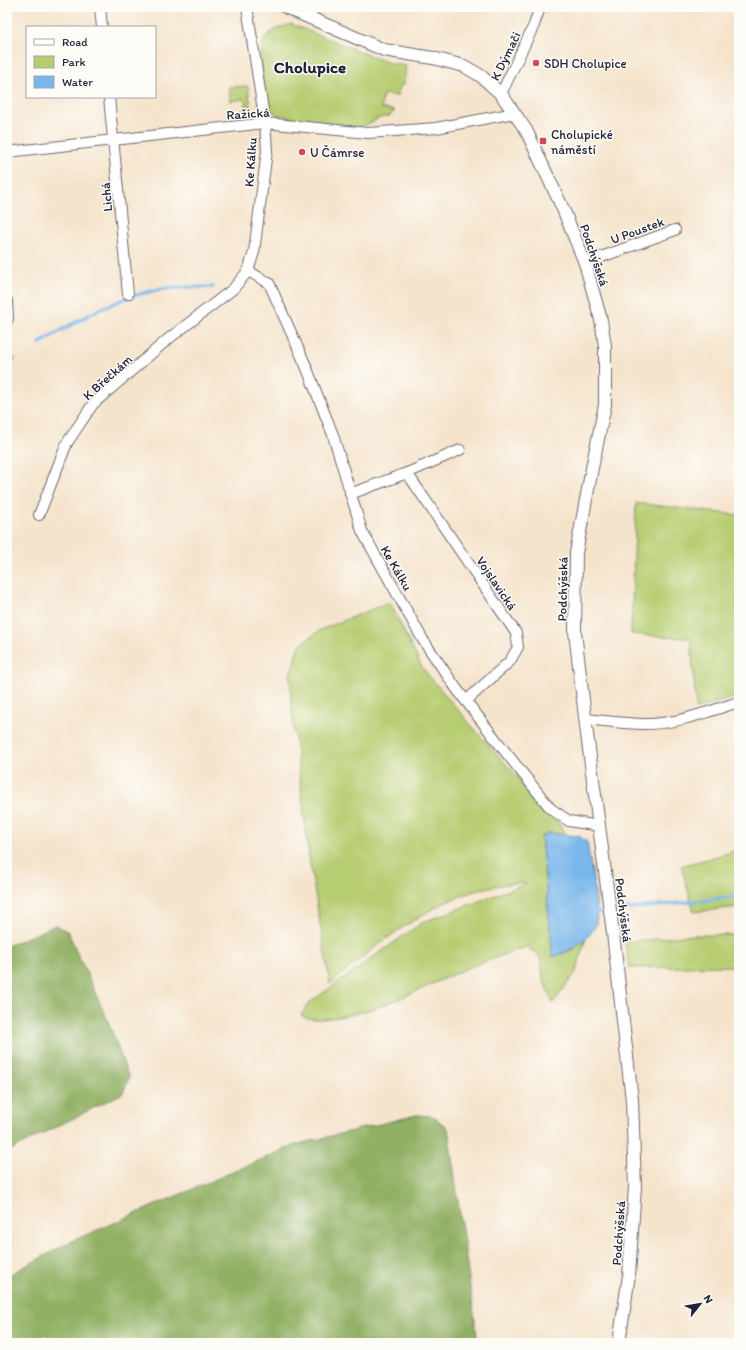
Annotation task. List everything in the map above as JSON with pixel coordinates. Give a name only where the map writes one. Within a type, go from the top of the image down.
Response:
[{"type":"street","points":[[100,7],[102,26]]},
{"type":"street","name":"Ke Kálku","points":[[233,289],[248,271],[254,252],[267,151],[265,123],[247,7]]},
{"type":"street","name":"Podchýšská","points":[[285,7],[384,50],[433,58],[464,66],[481,76],[501,94],[526,130],[549,176],[585,263],[601,320],[606,346],[605,405],[576,553],[575,632],[613,933],[631,1092],[635,1187],[628,1274],[619,1343]]},
{"type":"street","name":"K Dýmači","points":[[501,94],[534,25],[540,7]]},
{"type":"street","name":"Lichá","points":[[109,98],[128,294]]},
{"type":"street","name":"Ražická","points":[[7,152],[265,123],[368,133],[436,128],[515,113]]},
{"type":"street","name":"U Poustek","points":[[585,263],[675,230]]},
{"type":"street","name":"Ke Kálku","points":[[248,271],[270,283],[334,435],[362,531],[424,640],[466,701],[551,809],[569,821],[599,826]]},
{"type":"street","name":"K Břečkám","points":[[39,515],[67,443],[93,404],[167,340],[233,289]]},
{"type":"street","points":[[7,301],[8,319]]},
{"type":"street","points":[[350,494],[407,473],[460,450]]},
{"type":"street","name":"Vojslavická","points":[[407,473],[516,633],[518,647],[510,661],[466,701]]},
{"type":"street","points":[[585,719],[647,724],[667,722],[691,717],[739,702]]},
{"type":"green space","points":[[291,24],[389,63],[406,66],[404,85],[401,85],[397,96],[383,94],[381,108],[395,111],[389,116],[376,119],[375,121],[353,128],[300,121],[272,111],[267,104],[261,51],[268,34]]},
{"type":"green space","points":[[248,86],[252,116],[250,118],[236,119],[235,114],[243,113],[243,109],[246,109],[244,99],[230,101],[229,87]]},
{"type":"green space","points":[[636,503],[739,515],[739,696],[696,709],[691,639],[631,634]]},
{"type":"green space","points":[[390,602],[423,669],[483,739],[556,819],[565,834],[548,833],[541,837],[553,957],[570,951],[586,938],[576,972],[553,1003],[543,979],[541,960],[537,953],[530,950],[529,946],[468,968],[374,1009],[327,1019],[307,1018],[301,1015],[309,1003],[423,922],[526,883],[498,885],[471,892],[445,903],[420,916],[396,932],[330,984],[309,858],[292,713],[290,675],[300,645],[320,630]]},
{"type":"green space","points":[[739,850],[739,907],[694,912],[681,866]]},
{"type":"green space","points":[[56,925],[68,932],[108,1021],[129,1078],[123,1093],[7,1152],[7,946]]},
{"type":"green space","points":[[692,935],[739,935],[739,966],[630,968],[625,942]]},
{"type":"green space","points":[[416,1115],[433,1116],[448,1128],[478,1343],[50,1343],[46,1334],[29,1343],[7,1343],[7,1276],[72,1241],[295,1145]]},
{"type":"water","points":[[548,833],[579,836],[587,842],[597,911],[595,927],[592,932],[582,942],[553,957],[541,837]]},
{"type":"waterway","points":[[40,343],[86,316],[135,295],[170,288],[213,287]]},
{"type":"waterway","points":[[7,365],[14,359]]},
{"type":"waterway","points":[[620,910],[739,896]]},
{"type":"place","name":"SDH Cholupice","points":[[536,63]]},
{"type":"place","name":"Cholupické náměstí","points":[[543,141]]},
{"type":"place","name":"U Čámrse","points":[[302,152]]},
{"type":"district","name":"Cholupice","points":[[310,67]]}]
